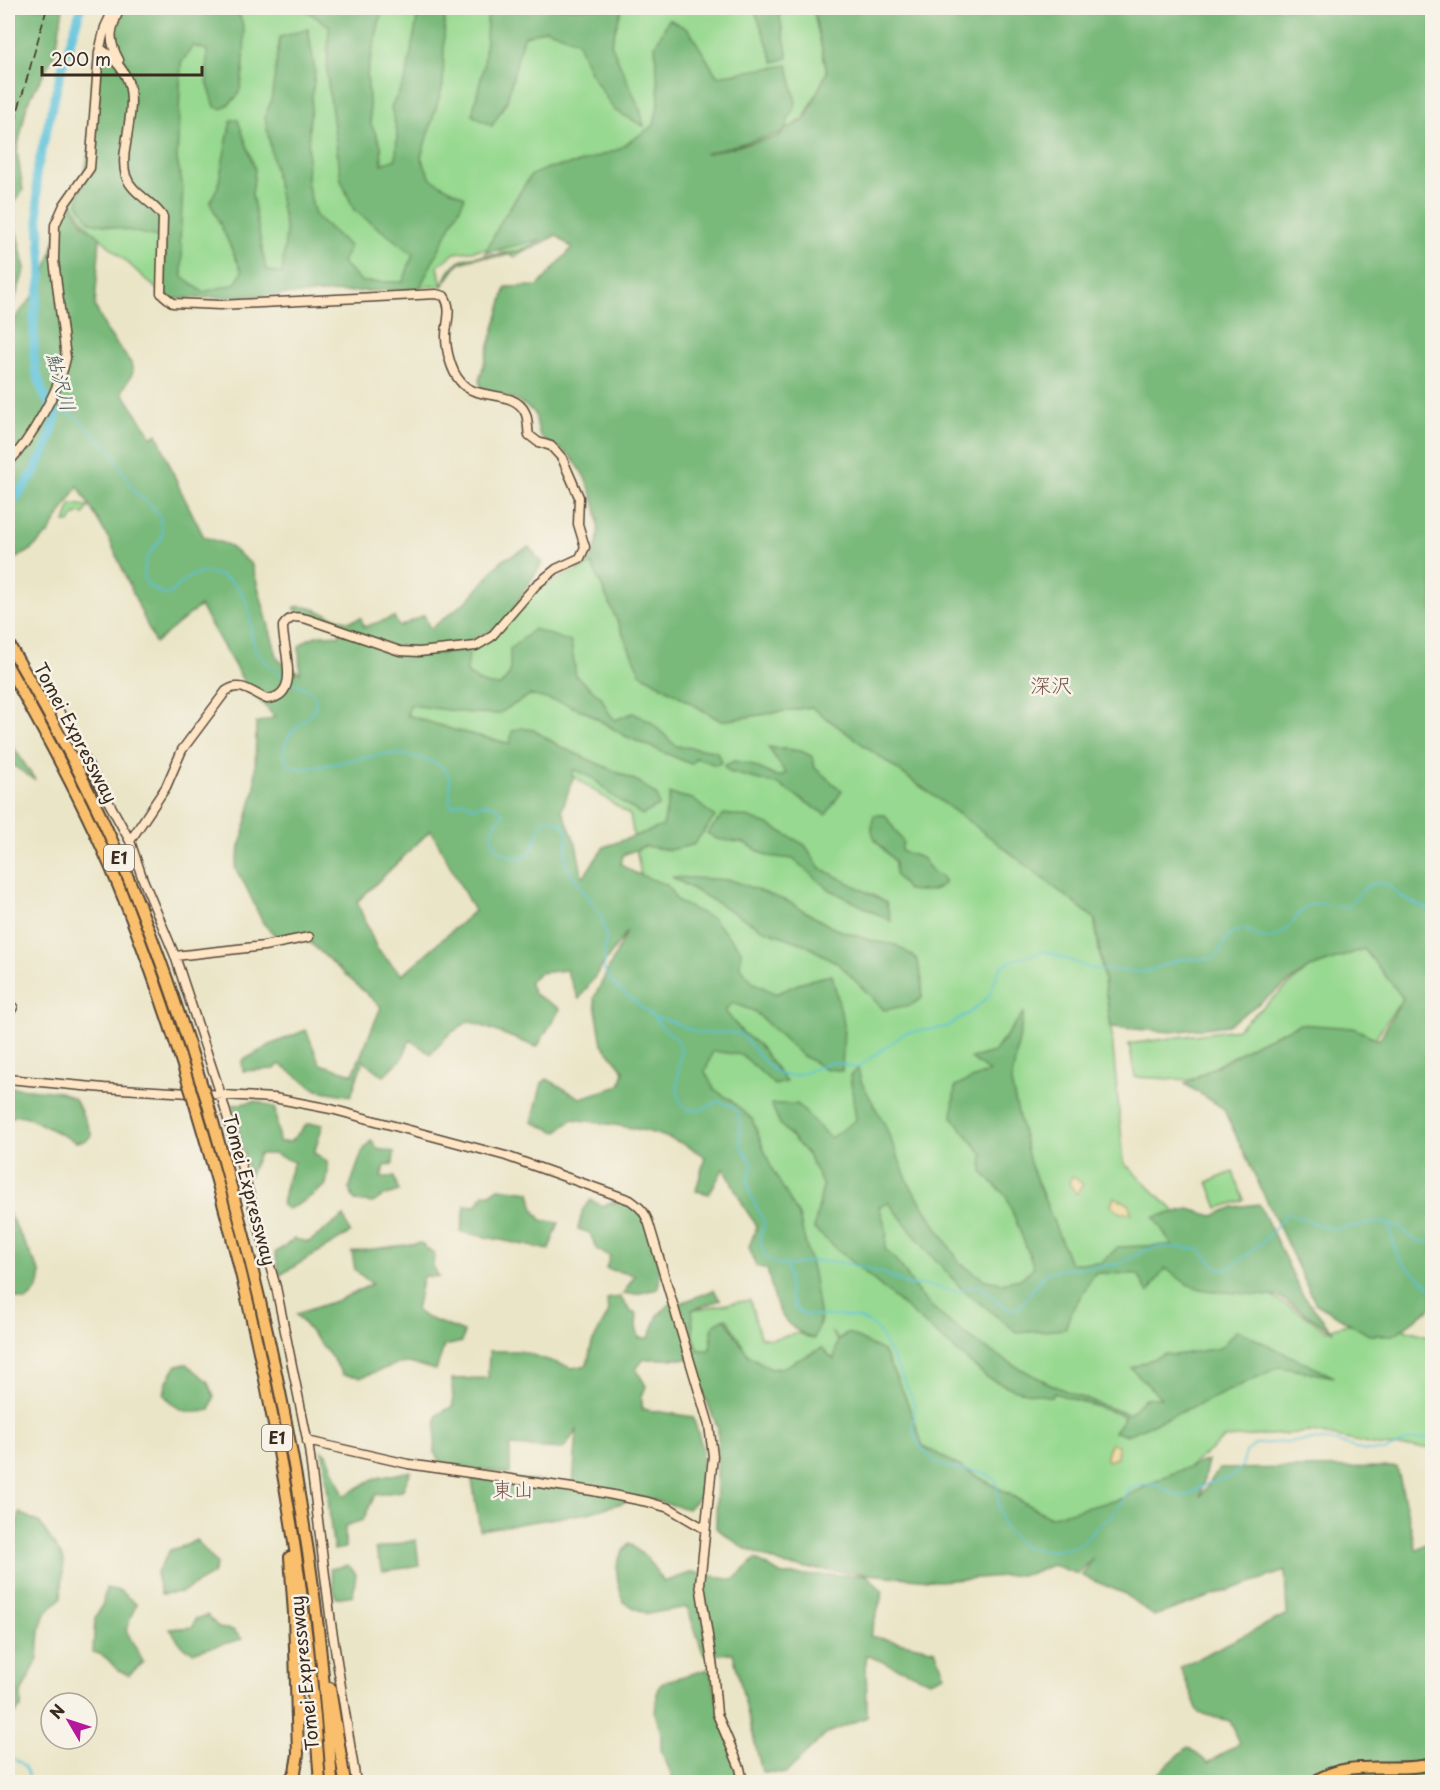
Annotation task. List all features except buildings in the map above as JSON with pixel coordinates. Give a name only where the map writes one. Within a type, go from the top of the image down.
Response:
[{"type":"highway","name":"Tomei Expressway","points":[[8,643],[74,761],[114,844],[163,965],[207,1101],[239,1211],[269,1336],[295,1471],[316,1613],[332,1782]]},
{"type":"highway","name":"Tomei Expressway","points":[[8,667],[62,765],[103,850],[151,968],[222,1196],[259,1351],[283,1473],[304,1614],[320,1782]]},
{"type":"highway","points":[[283,1473],[294,1614],[298,1754],[295,1772],[288,1782]]},
{"type":"highway","points":[[316,1613],[345,1782]]},
{"type":"highway","points":[[1314,1782],[1344,1769],[1409,1768],[1432,1764]]},
{"type":"street","points":[[8,463],[36,425],[64,372],[66,358],[54,269],[55,225],[64,205],[90,168],[100,48],[105,27],[114,8]]},
{"type":"street","points":[[120,8],[114,22],[111,39],[123,72]]},
{"type":"street","points":[[100,48],[123,72],[128,80],[133,99],[124,154],[125,172],[129,185],[159,210],[163,217],[161,293],[165,298],[173,303],[220,305],[436,294],[444,296],[449,309],[447,346],[458,380],[472,391],[508,399],[523,408],[527,415],[529,435],[557,451],[579,497],[578,524],[585,547],[582,556],[556,569],[536,585],[486,642],[476,646],[419,652],[400,651],[295,617],[290,618],[283,626],[287,670],[282,691],[272,699],[261,697],[242,686],[234,686],[226,691],[186,744],[166,787],[130,841]]},
{"type":"street","points":[[49,693],[130,841],[142,877],[175,956],[221,1095],[276,1287],[307,1441],[331,1623],[356,1782]]},
{"type":"street","points":[[175,956],[264,946],[309,937]]},
{"type":"street","points":[[8,1079],[104,1088],[274,1098],[331,1109],[507,1156],[630,1200],[639,1206],[645,1213],[649,1224],[709,1425],[713,1456],[700,1584],[713,1668],[717,1714],[740,1768],[743,1782]]},
{"type":"street","points":[[307,1441],[408,1464],[593,1491],[648,1502],[669,1508],[705,1529]]},
{"type":"green space","points":[[8,8],[63,8],[56,51],[27,104],[17,151],[23,190],[14,204],[15,226],[25,269],[8,319]]},
{"type":"green space","points":[[114,8],[236,8],[242,21],[244,51],[241,83],[236,98],[222,109],[215,107],[207,81],[207,50],[193,46],[181,63],[177,160],[183,188],[180,242],[182,276],[203,292],[235,284],[242,272],[210,202],[218,186],[231,120],[238,120],[255,169],[252,194],[266,270],[282,274],[286,232],[265,117],[271,101],[280,37],[308,29],[315,71],[309,128],[307,182],[315,215],[350,247],[342,262],[362,282],[403,282],[413,254],[354,210],[341,180],[327,75],[329,26],[302,8],[380,8],[382,11],[367,74],[371,124],[381,145],[382,164],[396,159],[397,132],[391,107],[406,79],[419,8],[445,8],[443,85],[421,157],[431,179],[465,197],[419,289],[173,299],[161,293],[167,239],[90,222],[78,203],[91,141],[100,48],[113,36]]},
{"type":"green space","points":[[115,8],[813,8],[827,72],[804,118],[775,138],[676,162],[554,231],[515,257],[494,248],[455,253],[438,266],[442,286],[161,293],[87,226],[71,201],[91,173],[100,48],[113,36]]},
{"type":"green space","points":[[488,8],[622,8],[611,44],[641,112],[644,126],[614,110],[590,72],[577,41],[546,29],[523,37],[507,101],[492,126],[472,115],[484,66]]},
{"type":"green space","points":[[754,8],[778,8],[788,58],[774,62]]},
{"type":"green space","points":[[813,8],[1432,8],[1432,1307],[1394,1335],[1369,1335],[1315,1303],[1223,1108],[1185,1084],[1259,1042],[1299,1024],[1353,1028],[1379,1040],[1403,998],[1364,949],[1308,969],[1228,1025],[1172,1032],[1111,1027],[1095,919],[978,828],[811,707],[721,721],[640,673],[592,564],[578,569],[593,555],[598,528],[590,489],[578,466],[563,450],[543,439],[534,412],[515,399],[483,392],[479,381],[506,287],[538,286],[572,248],[556,235],[533,248],[500,257],[479,257],[458,264],[442,286],[448,274],[461,260],[478,256],[514,252],[541,239],[485,253],[503,218],[531,175],[548,168],[578,163],[617,150],[654,125],[659,100],[655,46],[669,19],[689,30],[717,76],[788,65],[796,103],[784,130],[805,120],[827,72]],"holes":[[[783,132],[780,136],[704,154]]]},
{"type":"green space","points":[[67,199],[84,225],[100,237],[95,306],[107,331],[131,363],[133,372],[122,392],[152,437],[157,434],[179,487],[204,537],[228,545],[252,565],[278,660],[300,673],[299,646],[317,636],[339,636],[341,629],[330,622],[295,610],[295,607],[315,609],[347,621],[361,618],[364,627],[394,617],[399,627],[424,615],[430,629],[469,599],[502,560],[529,547],[542,563],[501,628],[438,654],[469,650],[467,672],[482,683],[500,686],[510,674],[510,649],[534,629],[571,642],[576,676],[601,697],[615,720],[633,713],[651,722],[676,746],[716,751],[722,762],[716,765],[696,758],[691,764],[625,736],[586,712],[563,703],[530,695],[498,714],[410,705],[407,715],[510,744],[512,731],[522,728],[534,730],[561,747],[639,782],[657,796],[659,806],[642,815],[612,796],[593,778],[574,769],[572,776],[574,778],[562,810],[576,844],[584,876],[604,847],[663,826],[670,794],[693,799],[715,817],[693,845],[669,850],[645,846],[623,855],[621,864],[633,872],[667,885],[678,902],[712,918],[741,950],[740,967],[754,983],[776,994],[805,981],[832,975],[844,1024],[842,1071],[824,1068],[801,1055],[754,1011],[732,1003],[725,1011],[743,1033],[759,1045],[786,1082],[775,1085],[742,1055],[713,1051],[705,1072],[715,1090],[752,1119],[771,1167],[799,1216],[813,1274],[820,1319],[814,1339],[792,1327],[780,1312],[767,1269],[756,1266],[749,1247],[757,1226],[724,1168],[709,1194],[696,1191],[705,1157],[675,1140],[642,1130],[573,1119],[557,1132],[532,1122],[542,1083],[547,1079],[580,1098],[620,1086],[624,1071],[602,1044],[594,998],[627,931],[579,999],[566,970],[539,973],[529,982],[534,994],[560,1009],[537,1047],[469,1021],[449,1034],[431,1054],[410,1040],[403,1057],[384,1076],[363,1060],[351,1096],[317,1090],[279,1064],[275,1069],[243,1071],[242,1061],[272,1044],[306,1030],[320,1064],[353,1074],[381,1007],[306,939],[279,939],[263,923],[235,868],[255,787],[256,723],[275,717],[247,687],[200,606],[155,643],[110,541],[78,486],[48,534],[28,552],[8,562],[8,327],[42,285]],"holes":[[[431,830],[474,911],[402,975],[377,949],[357,902]]]},
{"type":"green space","points":[[71,504],[89,506],[84,514],[79,513],[74,516],[70,523],[65,522]]},
{"type":"green space","points":[[592,564],[641,673],[721,721],[811,707],[1093,911],[1111,1027],[1124,1163],[1252,1285],[1309,1318],[1326,1331],[1347,1324],[1373,1320],[1428,1336],[1432,1341],[1432,1448],[1378,1446],[1312,1432],[1225,1438],[1168,1484],[1054,1519],[923,1446],[905,1396],[883,1351],[846,1333],[838,1339],[831,1332],[839,1343],[835,1361],[771,1370],[748,1355],[727,1318],[713,1325],[710,1351],[699,1350],[693,1336],[692,1310],[750,1300],[760,1337],[771,1339],[799,1333],[813,1339],[821,1320],[715,1151],[648,914],[630,815],[533,749],[454,730],[407,715],[422,660],[492,639],[528,592]]},
{"type":"green space","points":[[8,739],[35,780],[8,762]]},
{"type":"green space","points":[[768,747],[801,751],[813,757],[815,768],[842,791],[826,815],[779,785],[729,772],[724,766],[734,761],[750,764],[777,777],[786,774]]},
{"type":"green space","points":[[724,814],[747,817],[771,826],[805,845],[820,868],[886,902],[891,921],[827,888],[793,859],[767,856],[745,843],[717,839],[707,833]]},
{"type":"green space","points":[[874,815],[885,815],[903,842],[901,851],[922,858],[933,872],[941,876],[945,882],[941,886],[932,890],[907,890],[895,874],[895,862],[874,836],[872,824]]},
{"type":"green space","points":[[672,877],[731,880],[789,902],[833,928],[872,941],[896,945],[917,959],[922,980],[922,998],[911,1005],[884,1010],[839,964],[804,944],[762,929]]},
{"type":"green space","points":[[1364,948],[1403,998],[1375,1038],[1353,1028],[1265,1039],[1191,1080],[1135,1077],[1129,1044],[1237,1029],[1308,969]]},
{"type":"green space","points":[[1024,1012],[1011,1083],[1030,1163],[1070,1263],[1101,1263],[1118,1247],[1172,1245],[1154,1217],[1189,1209],[1213,1216],[1234,1207],[1259,1204],[1302,1294],[1333,1332],[1280,1297],[1204,1290],[1187,1284],[1165,1268],[1148,1293],[1138,1274],[1095,1273],[1072,1310],[1065,1329],[1018,1333],[962,1289],[889,1203],[879,1206],[887,1231],[885,1249],[901,1266],[921,1296],[964,1333],[1018,1367],[1075,1395],[1129,1414],[1145,1398],[1161,1398],[1131,1368],[1164,1354],[1175,1355],[1220,1348],[1237,1330],[1334,1377],[1279,1367],[1127,1435],[1114,1432],[1125,1416],[1054,1393],[1052,1397],[1016,1390],[988,1378],[814,1229],[823,1186],[808,1155],[780,1124],[771,1104],[797,1104],[830,1138],[856,1120],[850,1075],[858,1069],[861,1081],[884,1123],[909,1184],[960,1263],[985,1280],[1002,1283],[1020,1279],[1034,1267],[1006,1196],[982,1172],[983,1155],[952,1117],[955,1086],[989,1072],[971,1058],[994,1052]]},
{"type":"green space","points":[[8,1087],[60,1092],[75,1099],[92,1135],[86,1140],[76,1142],[25,1116],[17,1115],[8,1119]]},
{"type":"green space","points":[[256,1101],[275,1108],[279,1142],[290,1142],[307,1124],[323,1124],[314,1153],[327,1161],[326,1185],[288,1209],[282,1205],[294,1162],[274,1154],[259,1154],[249,1176],[233,1105]]},
{"type":"green space","points":[[371,1141],[378,1149],[394,1152],[393,1164],[385,1166],[381,1177],[394,1177],[399,1191],[383,1196],[373,1203],[355,1201],[349,1189],[362,1152]]},
{"type":"green space","points":[[1233,1172],[1244,1200],[1218,1208],[1208,1182]]},
{"type":"green space","points":[[499,1188],[530,1192],[534,1210],[541,1220],[559,1223],[549,1250],[461,1232],[465,1205],[476,1206],[484,1194],[490,1194]]},
{"type":"green space","points":[[591,1200],[602,1206],[616,1202],[629,1204],[645,1217],[651,1230],[659,1268],[660,1278],[657,1289],[636,1294],[623,1294],[635,1275],[606,1269],[610,1256],[597,1250],[590,1233],[578,1229],[583,1209]]},
{"type":"green space","points":[[8,1212],[40,1272],[38,1288],[26,1301],[16,1298],[8,1291]]},
{"type":"green space","points":[[344,1216],[350,1233],[280,1275],[275,1253],[294,1239],[309,1242]]},
{"type":"green space","points":[[420,1243],[434,1254],[433,1267],[439,1277],[423,1276],[416,1310],[425,1317],[464,1332],[462,1342],[444,1346],[436,1370],[409,1363],[397,1364],[362,1377],[343,1375],[333,1359],[296,1314],[341,1299],[372,1284],[355,1270],[352,1252]]},
{"type":"green space","points":[[714,1290],[720,1300],[692,1310],[693,1336],[699,1350],[710,1350],[713,1325],[725,1318],[748,1355],[771,1369],[784,1367],[822,1348],[834,1360],[838,1339],[848,1333],[883,1351],[905,1396],[923,1446],[1049,1517],[1121,1499],[1168,1475],[1208,1460],[1200,1497],[1219,1469],[1397,1467],[1416,1550],[1432,1540],[1432,1782],[1148,1782],[1188,1747],[1208,1763],[1240,1743],[1230,1721],[1199,1713],[1180,1667],[1287,1614],[1285,1571],[1154,1616],[1123,1593],[1082,1576],[1093,1558],[1078,1574],[1052,1565],[1029,1574],[939,1581],[787,1566],[744,1548],[716,1528],[718,1429],[686,1349],[689,1359],[644,1359],[636,1369],[646,1386],[642,1396],[642,1409],[693,1417],[702,1446],[701,1495],[688,1509],[642,1497],[588,1513],[480,1530],[471,1474],[573,1485],[577,1430],[563,1449],[510,1446],[510,1474],[444,1465],[434,1452],[437,1415],[453,1406],[452,1379],[488,1378],[489,1351],[520,1351],[572,1368],[587,1365],[592,1343],[608,1314],[607,1299],[620,1297],[631,1312],[637,1314],[636,1327],[639,1338],[649,1338],[658,1315],[671,1303],[676,1305]]},
{"type":"green space","points":[[187,1364],[208,1382],[214,1397],[210,1410],[190,1412],[178,1408],[164,1394],[167,1381],[177,1365]]},
{"type":"green space","points":[[322,1450],[327,1454],[344,1496],[373,1479],[411,1471],[402,1491],[375,1495],[363,1520],[345,1526],[345,1548],[334,1550],[326,1475]]},
{"type":"green space","points":[[20,1513],[40,1523],[64,1560],[61,1598],[45,1614],[40,1630],[38,1659],[21,1693],[21,1708],[8,1719],[8,1537],[12,1536]]},
{"type":"green space","points":[[196,1540],[217,1564],[213,1574],[182,1592],[161,1594],[156,1574],[170,1550]]},
{"type":"green space","points":[[416,1540],[419,1566],[383,1571],[375,1549]]},
{"type":"green space","points":[[629,1543],[648,1559],[664,1582],[693,1572],[733,1580],[755,1559],[782,1575],[867,1575],[883,1592],[870,1636],[935,1650],[945,1675],[930,1681],[866,1655],[867,1717],[826,1734],[786,1773],[762,1772],[733,1653],[704,1655],[687,1607],[647,1614],[623,1602],[617,1578],[617,1565]]},
{"type":"green space","points":[[348,1565],[356,1574],[353,1595],[336,1598],[330,1569]]},
{"type":"green space","points":[[106,1588],[120,1591],[136,1604],[126,1630],[143,1662],[129,1675],[118,1669],[104,1656],[93,1652],[95,1618],[103,1603]]},
{"type":"green space","points":[[207,1615],[219,1628],[233,1630],[242,1639],[193,1652],[183,1647],[170,1629],[193,1627],[195,1619]]},
{"type":"green space","points":[[709,1669],[739,1780],[673,1778],[661,1750],[661,1733],[655,1713],[658,1687],[666,1681]]},
{"type":"sand","points":[[1072,1176],[1083,1184],[1076,1194],[1069,1183]]},
{"type":"sand","points":[[1114,1197],[1129,1204],[1131,1213],[1121,1213],[1111,1206]]},
{"type":"sand","points":[[1111,1444],[1118,1445],[1117,1457],[1110,1461],[1106,1458]]},
{"type":"waterway","name":"鮎沢川","points":[[8,508],[32,476],[47,447],[56,418],[44,395],[36,372],[34,356],[34,316],[42,271],[36,174],[61,71],[81,8]]},
{"type":"waterway","points":[[54,412],[70,414],[83,423],[114,455],[135,493],[151,505],[160,517],[161,539],[147,557],[144,571],[145,580],[149,586],[165,595],[170,594],[191,576],[199,573],[216,574],[232,582],[247,603],[255,648],[264,660],[285,677]]},
{"type":"waterway","points":[[291,681],[310,691],[316,704],[287,739],[283,754],[288,764],[301,769],[385,754],[412,756],[431,761],[445,770],[449,777],[451,796],[449,803],[452,806],[463,802],[475,807],[486,804],[502,811],[503,814],[496,822],[492,838],[494,844],[505,854],[524,858],[531,851],[544,820],[554,820],[564,826],[567,836],[566,865],[602,918],[606,936],[604,970],[614,985],[675,1037],[681,1048],[677,1088],[683,1105],[689,1110],[700,1110],[718,1101],[732,1106],[739,1114],[741,1146],[753,1164],[748,1179],[751,1196],[765,1224],[760,1236],[761,1245],[765,1256],[775,1264],[794,1265],[813,1261],[846,1263],[883,1273],[908,1285],[927,1285],[958,1292],[968,1287],[981,1287],[1006,1308],[1011,1309],[1021,1306],[1043,1276],[1051,1271],[1118,1264],[1156,1247],[1199,1249],[1218,1268],[1228,1269],[1267,1238],[1287,1213],[1327,1228],[1382,1222],[1400,1227],[1416,1241],[1432,1242]]},
{"type":"waterway","points":[[656,1018],[702,1033],[740,1034],[766,1064],[783,1075],[797,1075],[833,1062],[857,1068],[905,1033],[946,1027],[971,1012],[989,996],[1003,965],[1045,951],[1092,969],[1145,972],[1180,959],[1212,959],[1218,955],[1224,942],[1232,933],[1244,929],[1261,937],[1278,936],[1307,907],[1315,904],[1347,907],[1367,886],[1377,883],[1386,884],[1403,898],[1432,911]]},
{"type":"waterway","points":[[1388,1223],[1397,1256],[1432,1288]]},
{"type":"waterway","points":[[786,1266],[792,1301],[800,1312],[809,1315],[857,1318],[878,1331],[913,1400],[915,1411],[913,1429],[920,1446],[941,1465],[982,1473],[997,1482],[999,1511],[1004,1527],[1019,1543],[1029,1549],[1052,1551],[1071,1548],[1082,1543],[1099,1525],[1111,1517],[1130,1489],[1137,1485],[1155,1484],[1173,1494],[1182,1496],[1189,1495],[1206,1484],[1233,1476],[1242,1466],[1246,1452],[1256,1444],[1312,1440],[1337,1442],[1365,1451],[1385,1451],[1410,1440],[1432,1437]]},
{"type":"waterway","points":[[8,1757],[24,1765],[30,1782]]},
{"type":"railway","points":[[8,162],[18,110],[47,8]]},
{"type":"district","name":"深沢","points":[[1051,686]]},
{"type":"district","name":"東山","points":[[513,1490]]}]
